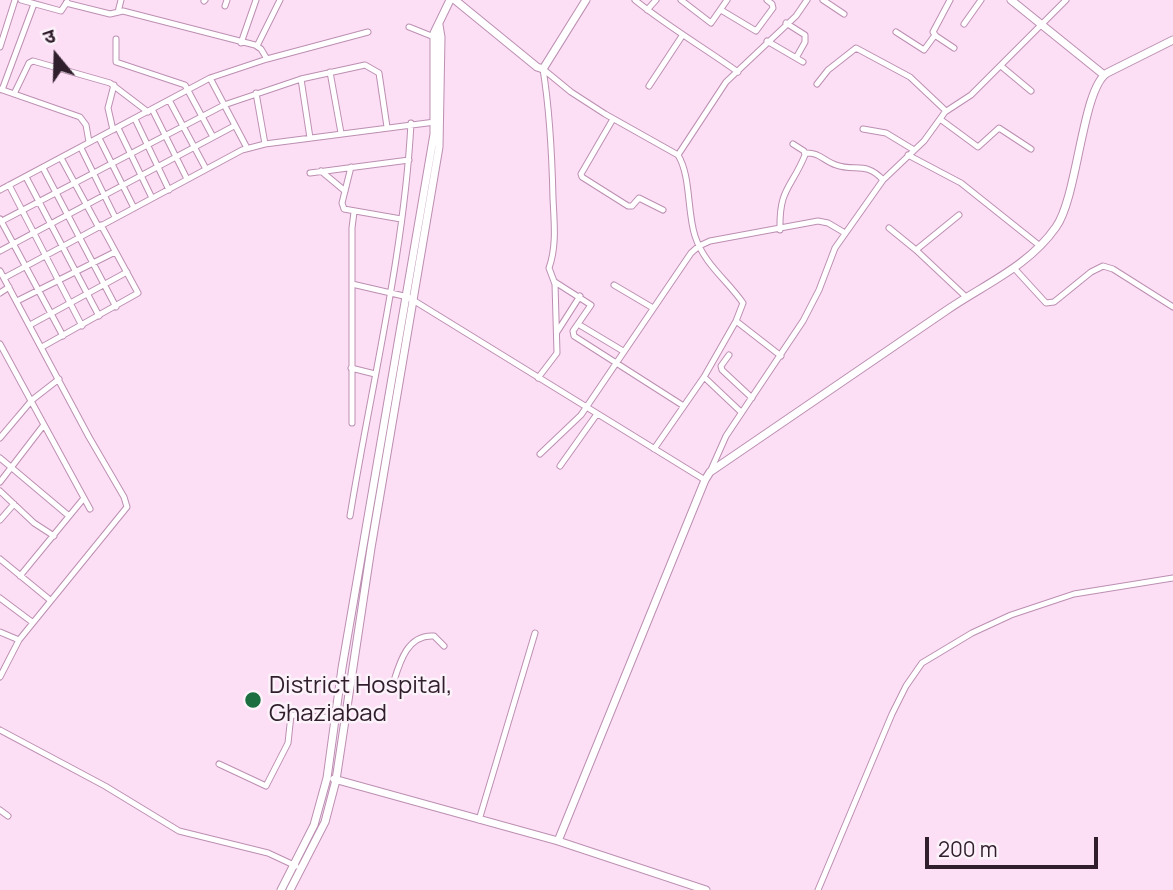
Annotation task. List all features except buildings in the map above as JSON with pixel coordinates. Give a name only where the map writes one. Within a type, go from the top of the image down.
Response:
[{"type":"street","points":[[0,47],[15,0]]},
{"type":"street","points":[[21,0],[61,11],[67,2],[110,15],[125,11],[257,47],[267,59]]},
{"type":"street","points":[[118,12],[121,0]]},
{"type":"street","points":[[241,43],[256,0]]},
{"type":"street","points":[[257,47],[280,0]]},
{"type":"street","points":[[439,121],[434,37],[452,0],[570,92],[678,155],[683,166],[691,222],[699,246],[713,268],[743,303],[736,321],[704,377],[654,449]]},
{"type":"street","points":[[538,378],[557,353],[553,281],[549,268],[553,258],[554,236],[552,146],[543,69],[586,0]]},
{"type":"street","points":[[635,0],[682,36],[738,72]]},
{"type":"street","points":[[648,10],[656,0]]},
{"type":"street","points":[[681,0],[711,23],[727,0]]},
{"type":"street","points":[[721,10],[756,31],[773,8],[767,0]]},
{"type":"street","points":[[678,155],[722,87],[797,15],[807,0]]},
{"type":"street","points":[[823,0],[844,14]]},
{"type":"street","points":[[896,32],[924,50],[935,35],[934,29],[950,0]]},
{"type":"street","points":[[964,24],[981,0]]},
{"type":"street","points":[[1011,0],[1104,75]]},
{"type":"street","points":[[558,841],[721,444],[781,356],[812,304],[830,258],[845,233],[883,180],[932,132],[946,111],[971,95],[1066,0]]},
{"type":"street","points":[[34,4],[1,90],[80,117],[86,125],[89,142]]},
{"type":"street","points":[[786,23],[805,34],[805,42],[796,58]]},
{"type":"street","points":[[281,890],[326,822],[336,780],[439,121],[439,25]]},
{"type":"street","points":[[409,27],[434,37]]},
{"type":"street","points":[[0,190],[210,78],[267,59],[368,32]]},
{"type":"street","points":[[935,35],[954,47]]},
{"type":"street","points":[[649,86],[682,36]]},
{"type":"street","points":[[116,39],[114,59],[118,64],[178,82],[188,88],[213,137]]},
{"type":"street","points":[[710,472],[966,297],[1014,268],[1040,246],[1057,226],[1065,210],[1094,92],[1100,79],[1173,40]]},
{"type":"street","points":[[767,41],[803,62]]},
{"type":"street","points":[[817,84],[828,70],[856,48],[910,76],[946,111]]},
{"type":"street","points":[[15,94],[29,63],[33,61],[114,85],[150,111],[187,179]]},
{"type":"street","points":[[64,336],[1,220],[224,105],[330,72],[365,65],[379,73],[387,127]]},
{"type":"street","points":[[1002,66],[1031,91]]},
{"type":"street","points":[[330,72],[341,133]]},
{"type":"street","points":[[210,78],[247,148]]},
{"type":"street","points":[[301,79],[310,138]]},
{"type":"street","points":[[114,85],[108,108],[152,198]]},
{"type":"street","points":[[256,93],[265,144]]},
{"type":"street","points":[[169,100],[206,169]]},
{"type":"street","points":[[135,119],[169,190]]},
{"type":"street","points":[[613,119],[581,174],[582,177],[628,206],[632,206],[639,198],[663,210]]},
{"type":"street","points":[[940,119],[978,147],[999,128],[1031,149]]},
{"type":"street","points":[[4,278],[247,148],[439,121]]},
{"type":"street","points":[[350,516],[390,292],[409,160],[411,123]]},
{"type":"street","points":[[0,251],[234,126]]},
{"type":"street","points":[[863,129],[891,135],[914,150]]},
{"type":"street","points":[[99,138],[134,208]]},
{"type":"street","points":[[793,144],[805,153],[816,153],[836,166],[871,169],[883,180]]},
{"type":"street","points":[[81,148],[115,217]]},
{"type":"street","points":[[780,230],[783,194],[805,153]]},
{"type":"street","points":[[908,156],[961,183],[1040,246]]},
{"type":"street","points":[[42,347],[138,293],[61,158]]},
{"type":"street","points":[[310,173],[409,160]]},
{"type":"street","points":[[351,167],[342,206],[344,209],[401,219]]},
{"type":"street","points":[[43,168],[116,307]]},
{"type":"street","points":[[321,172],[345,191]]},
{"type":"street","points":[[26,177],[99,316]]},
{"type":"street","points":[[9,185],[32,234],[82,326]]},
{"type":"street","points":[[352,423],[354,212]]},
{"type":"street","points":[[916,250],[959,215]]},
{"type":"street","points":[[540,454],[574,423],[699,246],[719,239],[822,221],[845,233]]},
{"type":"street","points":[[889,229],[916,250],[966,297]]},
{"type":"street","points":[[17,301],[115,252]]},
{"type":"street","points":[[1014,268],[1046,303],[1054,302],[1091,272],[1103,266],[1113,268],[1173,307]]},
{"type":"street","points":[[0,271],[127,507],[19,640],[0,677]]},
{"type":"street","points":[[30,325],[127,272]]},
{"type":"street","points":[[553,281],[592,305],[572,332],[574,336],[682,405]]},
{"type":"street","points":[[352,284],[411,299],[705,480]]},
{"type":"street","points":[[614,285],[653,308]]},
{"type":"street","points":[[0,293],[9,287]]},
{"type":"street","points":[[557,332],[580,296]]},
{"type":"street","points":[[290,890],[314,825],[327,778],[376,471],[411,299]]},
{"type":"street","points":[[736,321],[781,356]]},
{"type":"street","points":[[578,324],[623,351]]},
{"type":"street","points":[[0,344],[90,509]]},
{"type":"street","points":[[729,355],[721,366],[722,370],[752,398]]},
{"type":"street","points":[[351,368],[375,374]]},
{"type":"street","points":[[704,377],[741,412]]},
{"type":"street","points":[[0,438],[32,400],[59,379]]},
{"type":"street","points":[[560,466],[597,414]]},
{"type":"street","points":[[0,422],[9,427]]},
{"type":"street","points":[[0,482],[43,426]]},
{"type":"street","points":[[0,458],[69,516]]},
{"type":"street","points":[[0,491],[54,536]]},
{"type":"street","points":[[20,576],[84,498]]},
{"type":"street","points":[[0,520],[13,504]]},
{"type":"street","points":[[0,559],[50,600]]},
{"type":"street","points":[[818,890],[892,714],[906,686],[922,663],[960,640],[1011,615],[1074,594],[1173,578]]},
{"type":"street","points":[[0,598],[33,622]]},
{"type":"street","points":[[0,632],[19,640]]},
{"type":"street","points":[[479,820],[535,633]]},
{"type":"street","points":[[392,687],[407,648],[418,639],[425,635],[434,636],[444,646]]},
{"type":"street","points":[[219,764],[266,786],[288,743],[291,715],[335,719]]},
{"type":"street","points":[[0,730],[105,786],[179,831],[268,853],[298,867]]},
{"type":"street","points":[[327,778],[558,841],[706,890]]},
{"type":"street","points":[[0,810],[8,816]]},
{"type":"place","name":"District Hospital, Ghaziabad","points":[[253,700]]}]
